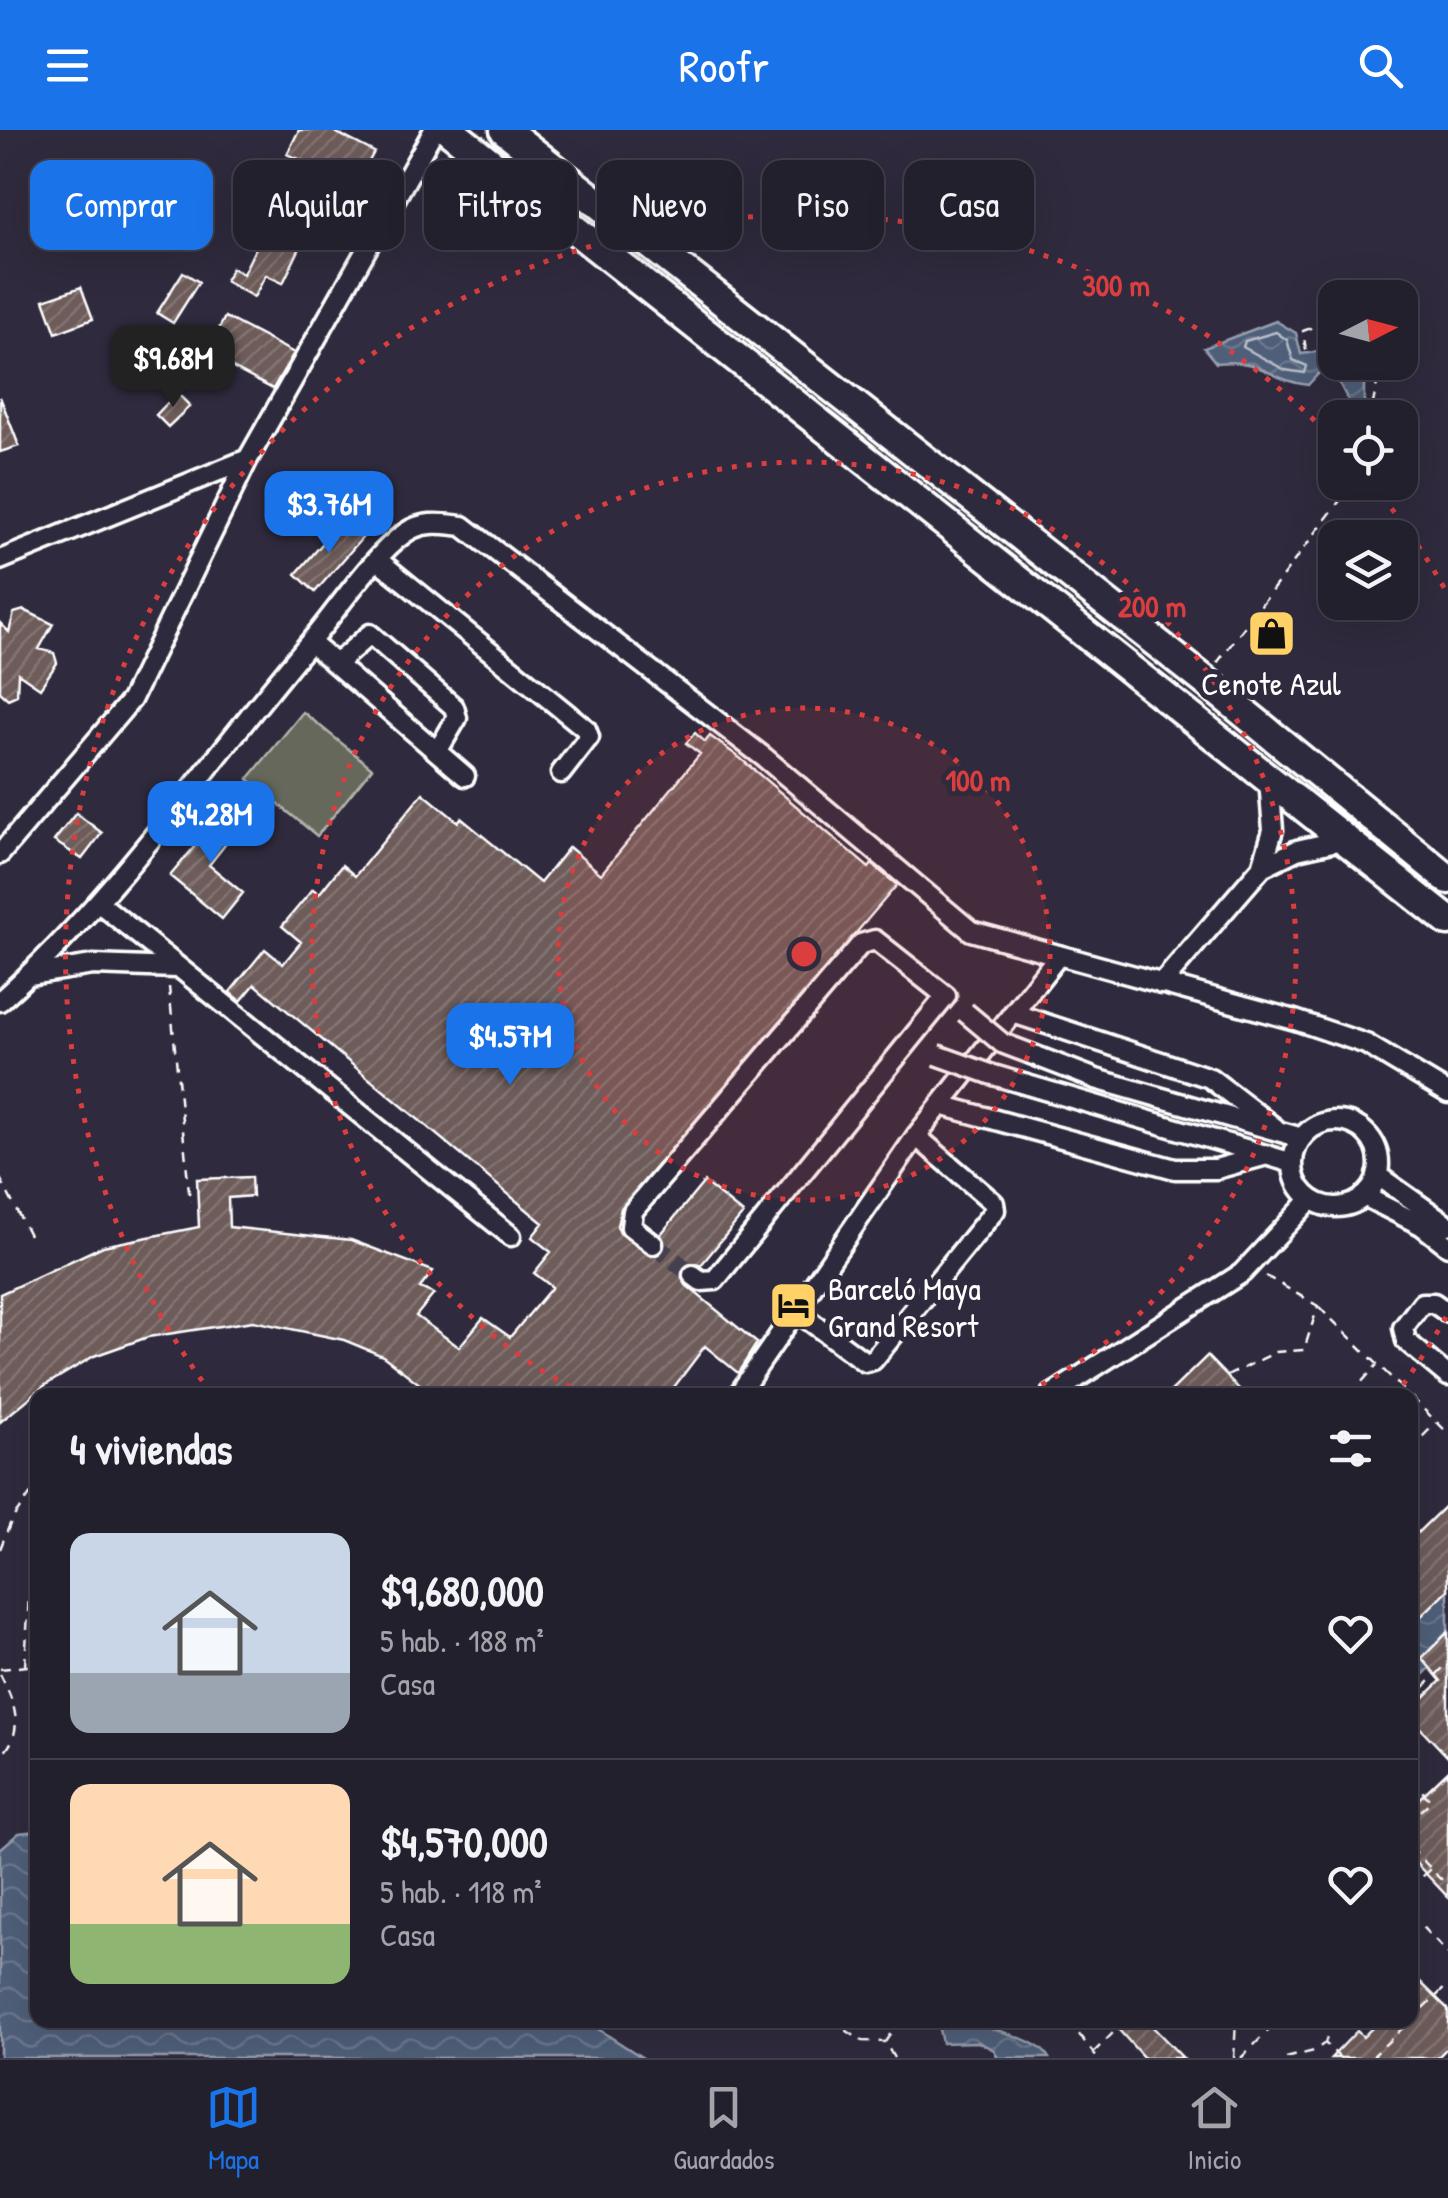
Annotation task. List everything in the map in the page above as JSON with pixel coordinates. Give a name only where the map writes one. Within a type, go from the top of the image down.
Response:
[{"type":"highway","points":[[448,130],[1448,920]]},
{"type":"highway","points":[[505,130],[1204,680],[1448,879]]},
{"type":"street","points":[[0,854],[132,700],[248,459],[434,130]]},
{"type":"street","points":[[0,560],[248,459]]},
{"type":"street","points":[[0,1001],[98,902],[379,561],[405,533],[430,522],[464,526],[765,758],[971,931],[1366,1044],[1448,1093]]},
{"type":"street","points":[[379,561],[586,729],[590,737],[561,773]]},
{"type":"street","points":[[336,664],[370,634],[454,706],[457,718],[438,750]]},
{"type":"street","points":[[310,642],[465,776]]},
{"type":"street","points":[[1262,867],[1273,830],[1268,778]]},
{"type":"street","points":[[1161,984],[1262,867],[1297,850],[1346,839]]},
{"type":"street","points":[[98,902],[511,1236]]},
{"type":"street","points":[[653,1244],[631,1228],[633,1211],[861,944],[875,940],[1002,1043],[1096,1079],[1302,1138]]},
{"type":"street","points":[[743,1388],[916,1136],[1059,955]]},
{"type":"street","points":[[28,975],[93,965],[177,968]]},
{"type":"street","points":[[692,1275],[700,1281],[715,1280],[946,996]]},
{"type":"street","points":[[1013,1013],[1210,1078],[1279,1132]]},
{"type":"street","points":[[906,1044],[990,1074],[1293,1163]]},
{"type":"street","points":[[940,1104],[1175,1169],[1216,1168],[1268,1155]]},
{"type":"street","points":[[1322,1123],[1352,1124],[1374,1144],[1378,1175],[1364,1196],[1340,1206],[1311,1198],[1298,1183],[1293,1163],[1302,1138],[1322,1123]]},
{"type":"street","points":[[795,1310],[866,1362],[874,1360],[995,1210],[994,1203],[916,1136]]},
{"type":"street","points":[[1378,1175],[1448,1225]]},
{"type":"street","points":[[1364,1196],[1420,1225],[1448,1246]]},
{"type":"street","points":[[1062,1388],[1248,1266],[1311,1198]]},
{"type":"street","points":[[1448,1313],[1434,1303],[1422,1303],[1402,1328],[1406,1341],[1448,1376]]},
{"type":"path","points":[[1306,350],[1303,331],[1318,325]]},
{"type":"path","points":[[1204,680],[1340,500]]},
{"type":"path","points":[[177,968],[168,991],[190,1202]]},
{"type":"path","points":[[0,1178],[29,1235]]},
{"type":"path","points":[[1248,1266],[1318,1306],[1403,1388]]},
{"type":"path","points":[[1226,1376],[1276,1352],[1304,1350],[1318,1306]]},
{"type":"path","points":[[1356,1388],[1378,1364]]},
{"type":"path","points":[[1418,1403],[1448,1432]]},
{"type":"path","points":[[1418,1442],[1437,1422]]},
{"type":"path","points":[[0,1549],[12,1519],[30,1495]]},
{"type":"path","points":[[25,1666],[30,1591]]},
{"type":"path","points":[[1418,1693],[1448,1663]]},
{"type":"path","points":[[0,1757],[17,1726],[17,1709],[0,1672],[30,1666]]},
{"type":"path","points":[[1418,1787],[1431,1802],[1418,1813]]},
{"type":"path","points":[[1418,1855],[1448,1886]]},
{"type":"path","points":[[1418,1881],[1431,1868]]},
{"type":"path","points":[[1418,1922],[1448,1954]]},
{"type":"path","points":[[1418,2013],[1448,1985]]},
{"type":"path","points":[[843,2028],[862,2041],[885,2042]]},
{"type":"path","points":[[885,2042],[895,2028]]},
{"type":"path","points":[[1074,2028],[1096,2058]]},
{"type":"path","points":[[1092,2053],[1118,2028]]},
{"type":"path","points":[[1234,2058],[1236,2028]]},
{"type":"path","points":[[1241,2058],[1271,2028]]},
{"type":"path","points":[[1286,2058],[1314,2051],[1325,2043],[1330,2028]]},
{"type":"path","points":[[1371,2058],[1403,2028]]},
{"type":"path","points":[[885,2042],[894,2058]]},
{"type":"path","points":[[1325,2043],[1340,2058]]},
{"type":"green space","points":[[303,712],[372,768],[317,836],[248,779]]},
{"type":"water","points":[[1276,321],[1296,333],[1301,354],[1318,352],[1318,374],[1308,385],[1294,382],[1255,366],[1216,363],[1204,348]]},
{"type":"water","points":[[1338,380],[1364,380],[1364,400],[1348,400]]},
{"type":"water","points":[[1448,1590],[1448,1638],[1444,1635],[1422,1658],[1431,1667],[1418,1680],[1418,1615]]},
{"type":"water","points":[[30,1832],[30,2028],[596,2028],[643,2058],[0,2058],[0,1849],[19,1833]]},
{"type":"water","points":[[939,2028],[987,2028],[1030,2042],[1049,2058],[998,2058],[994,2050],[978,2042],[942,2043]]},
{"type":"building","points":[[299,130],[331,130],[374,152],[370,160],[301,160],[287,154]]},
{"type":"building","points":[[255,250],[299,250],[283,283],[266,275],[254,297],[225,281],[232,268],[243,274]]},
{"type":"building","points":[[183,272],[199,282],[173,323],[157,313]]},
{"type":"building","points":[[81,287],[93,319],[56,333],[44,300]]},
{"type":"building","points":[[225,317],[294,353],[273,389],[206,354]]},
{"type":"building","points":[[177,393],[190,406],[168,427],[156,415]]},
{"type":"building","points":[[0,397],[19,446],[0,452]]},
{"type":"building","points":[[343,520],[363,537],[315,592],[296,574]]},
{"type":"building","points":[[24,610],[53,624],[39,649],[54,653],[57,663],[40,688],[18,673],[17,695],[8,699],[0,692],[0,623],[9,632],[14,613]]},
{"type":"building","points":[[1270,613],[1290,629],[1281,640],[1274,635],[1270,640],[1256,630]]},
{"type":"building","points":[[695,733],[705,742],[710,736],[869,868],[872,864],[897,885],[621,1208],[617,1226],[620,1233],[652,1256],[663,1251],[661,1234],[704,1182],[743,1214],[701,1265],[687,1264],[681,1274],[686,1285],[757,1343],[738,1373],[705,1346],[673,1388],[425,1388],[383,1356],[344,1340],[253,1321],[148,1337],[94,1356],[42,1388],[30,1388],[30,1397],[0,1422],[0,1294],[103,1246],[199,1227],[197,1179],[251,1177],[252,1196],[228,1198],[229,1227],[351,1240],[433,1271],[420,1288],[434,1294],[416,1316],[459,1347],[483,1318],[510,1337],[552,1287],[534,1273],[551,1252],[532,1237],[543,1223],[255,984],[241,1001],[230,992],[265,949],[283,964],[301,942],[282,926],[313,889],[319,894],[342,865],[355,876],[423,793],[458,822],[461,818],[540,883],[569,847],[601,874],[700,754],[686,743]]},
{"type":"building","points":[[230,804],[247,817],[209,865],[243,893],[222,919],[170,876]]},
{"type":"building","points":[[76,813],[102,833],[82,859],[54,841]]},
{"type":"building","points":[[1207,1356],[1238,1388],[1174,1388]]},
{"type":"building","points":[[1448,1503],[1448,1590],[1418,1619],[1418,1532]]},
{"type":"building","points":[[1448,1632],[1448,1757],[1418,1725],[1418,1703],[1441,1681],[1422,1658]]},
{"type":"building","points":[[1448,1771],[1448,1897],[1418,1865],[1418,1799]]},
{"type":"building","points":[[1418,1980],[1448,2009],[1448,2047],[1437,2058],[1331,2058],[1357,2031],[1363,2037],[1372,2028],[1418,2028]]},
{"type":"building","points":[[1117,2028],[1154,2028],[1183,2058],[1144,2058]]},
{"type":"tunnel","points":[[653,1244],[693,1275]]},
{"type":"place","name":"Cenote Azul","points":[[1271,633]]},
{"type":"place","name":"Barceló Maya Grand Resort","points":[[793,1306]]}]
